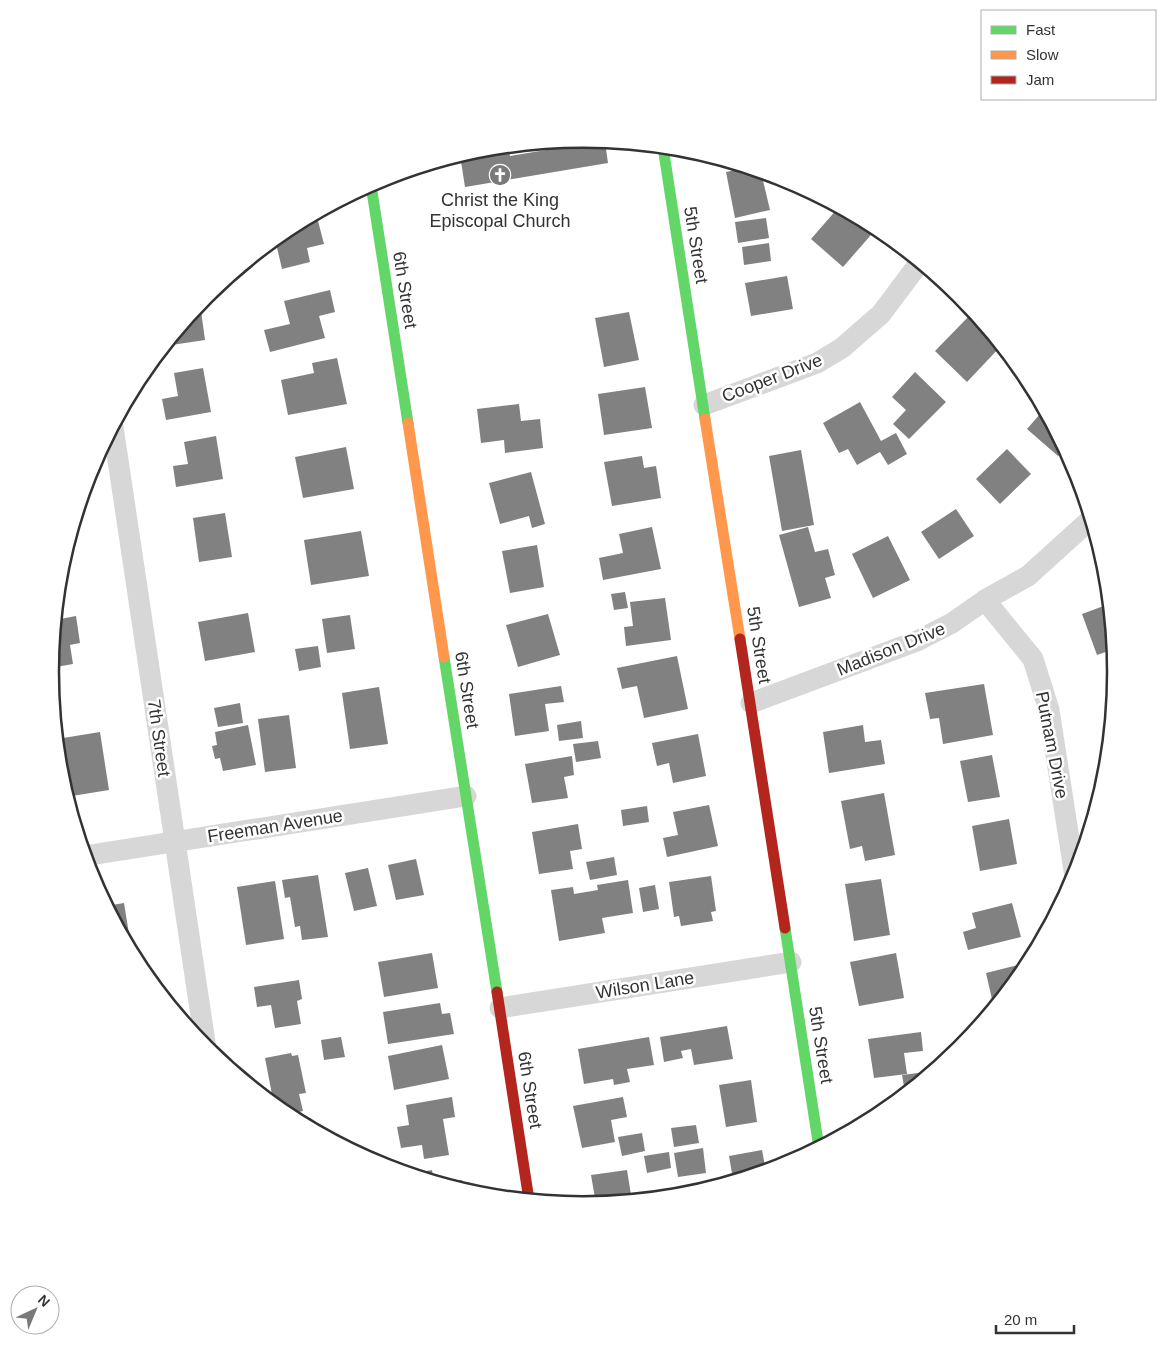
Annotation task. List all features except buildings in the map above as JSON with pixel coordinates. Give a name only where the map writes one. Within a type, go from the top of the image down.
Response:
[{"type":"street","name":"5th Street","points":[[664,155],[818,1141]]},
{"type":"street","name":"6th Street","points":[[372,192],[528,1194]]},
{"type":"street","name":"Cooper Drive","points":[[704,405],[817,363],[842,348],[881,314],[916,268]]},
{"type":"street","name":"7th Street","points":[[115,438],[204,1034]]},
{"type":"street","name":"Madison Drive","points":[[751,703],[916,641],[952,624],[985,600],[1028,576],[1085,525]]},
{"type":"street","name":"Putnam Drive","points":[[985,600],[1033,659],[1049,710],[1072,859]]},
{"type":"street","name":"Freeman Avenue","points":[[92,855],[466,796]]},
{"type":"street","name":"Wilson Lane","points":[[500,1008],[790,962]]},
{"type":"traffic: fast","points":[[664,155],[705,419]]},
{"type":"traffic: fast","points":[[372,192],[408,423]]},
{"type":"traffic: fast","points":[[444,657],[497,992]]},
{"type":"traffic: fast","points":[[785,928],[818,1141]]},
{"type":"traffic: slow","points":[[705,419],[740,639]]},
{"type":"traffic: slow","points":[[408,423],[444,657]]},
{"type":"traffic: jam","points":[[740,639],[785,928]]},
{"type":"traffic: jam","points":[[497,992],[528,1194]]},
{"type":"place","name":"Christ the King Episcopal Church","points":[[500,175]]}]
